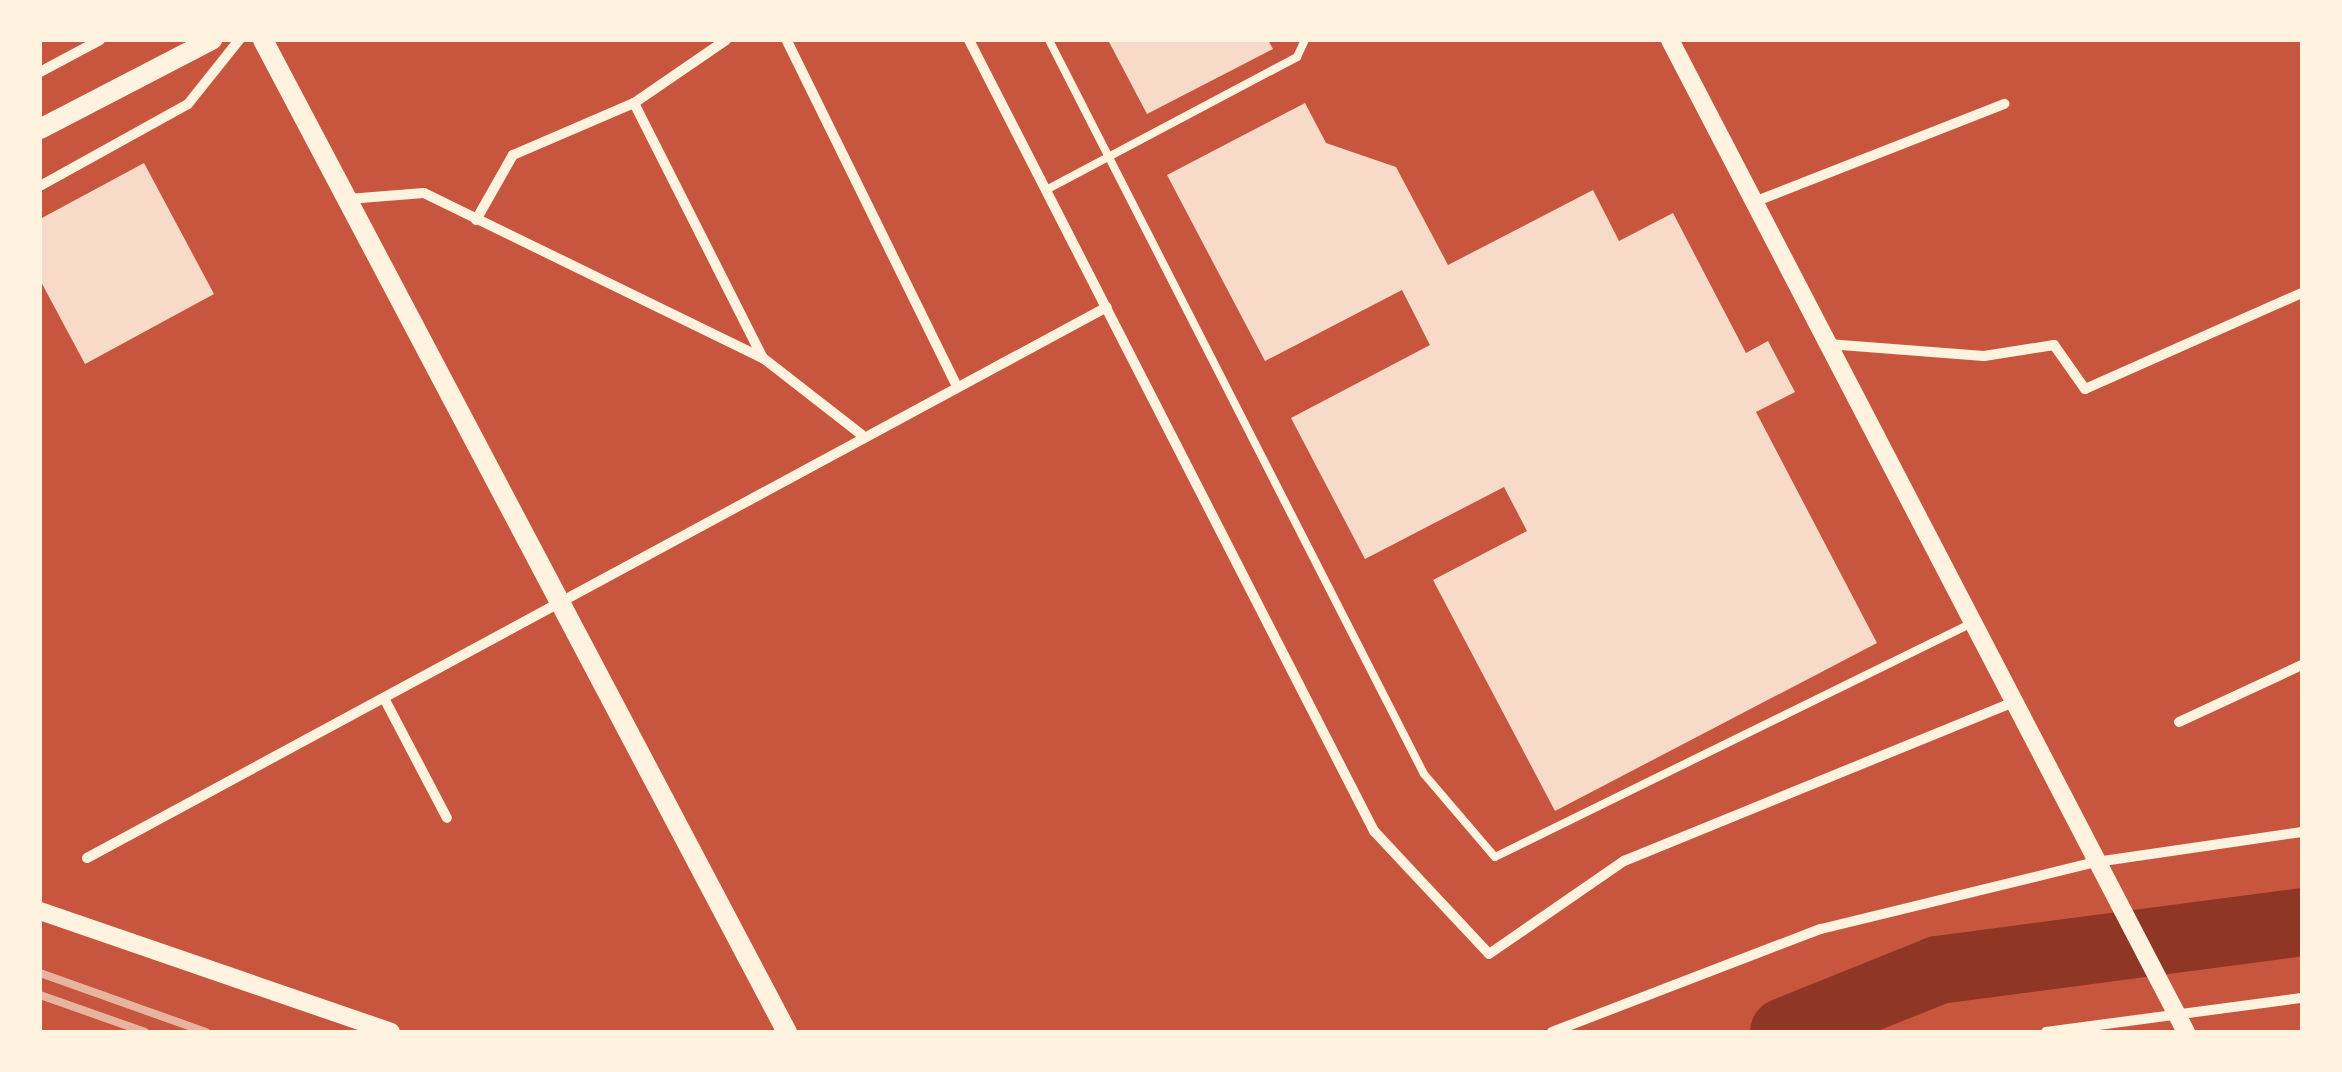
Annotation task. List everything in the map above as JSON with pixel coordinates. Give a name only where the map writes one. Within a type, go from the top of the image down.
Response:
[{"type":"main road","points":[[40,129],[212,40]]},
{"type":"main road","points":[[264,40],[787,1032]]},
{"type":"street","points":[[40,72],[100,40]]},
{"type":"street","points":[[40,186],[188,104],[238,40]]},
{"type":"street","points":[[476,220],[514,155],[634,103],[726,40]]},
{"type":"street","points":[[787,40],[955,382]]},
{"type":"street","points":[[969,40],[1374,831],[1488,954],[1624,861],[2012,702]]},
{"type":"street","points":[[1670,40],[2182,1024]]},
{"type":"street","points":[[634,103],[764,358]]},
{"type":"street","points":[[1754,202],[2004,104]]},
{"type":"street","points":[[347,199],[424,194],[764,358],[862,436]]},
{"type":"street","points":[[1827,344],[1984,356],[2054,345],[2085,389],[2302,293]]},
{"type":"street","points":[[87,858],[385,700],[955,382],[1107,307]]},
{"type":"street","points":[[2179,722],[2302,665]]},
{"type":"street","points":[[385,700],[447,818]]},
{"type":"street","points":[[1552,1032],[1822,930],[2096,862],[2302,832]]},
{"type":"street","points":[[40,911],[391,1032]]},
{"type":"street","points":[[2046,1032],[2182,1024],[2302,998]]},
{"type":"lane","points":[[1049,40],[1424,774],[1495,857],[1972,623]]},
{"type":"lane","points":[[1046,190],[1298,57],[1304,40]]},
{"type":"building","points":[[1108,40],[1268,40],[1273,49],[1147,114]]},
{"type":"building","points":[[1305,103],[1326,143],[1396,167],[1448,265],[1593,190],[1619,241],[1673,213],[1746,353],[1768,341],[1795,392],[1756,412],[1877,643],[1555,811],[1433,580],[1527,531],[1504,487],[1365,559],[1291,418],[1430,345],[1402,290],[1265,361],[1167,175]]},
{"type":"building","points":[[144,163],[214,294],[85,364],[40,280],[40,219]]},
{"type":"waterway","points":[[1784,1032],[1938,970],[2302,922]]},
{"type":"railway","points":[[40,973],[206,1032]]},
{"type":"railway","points":[[40,995],[145,1032]]}]
